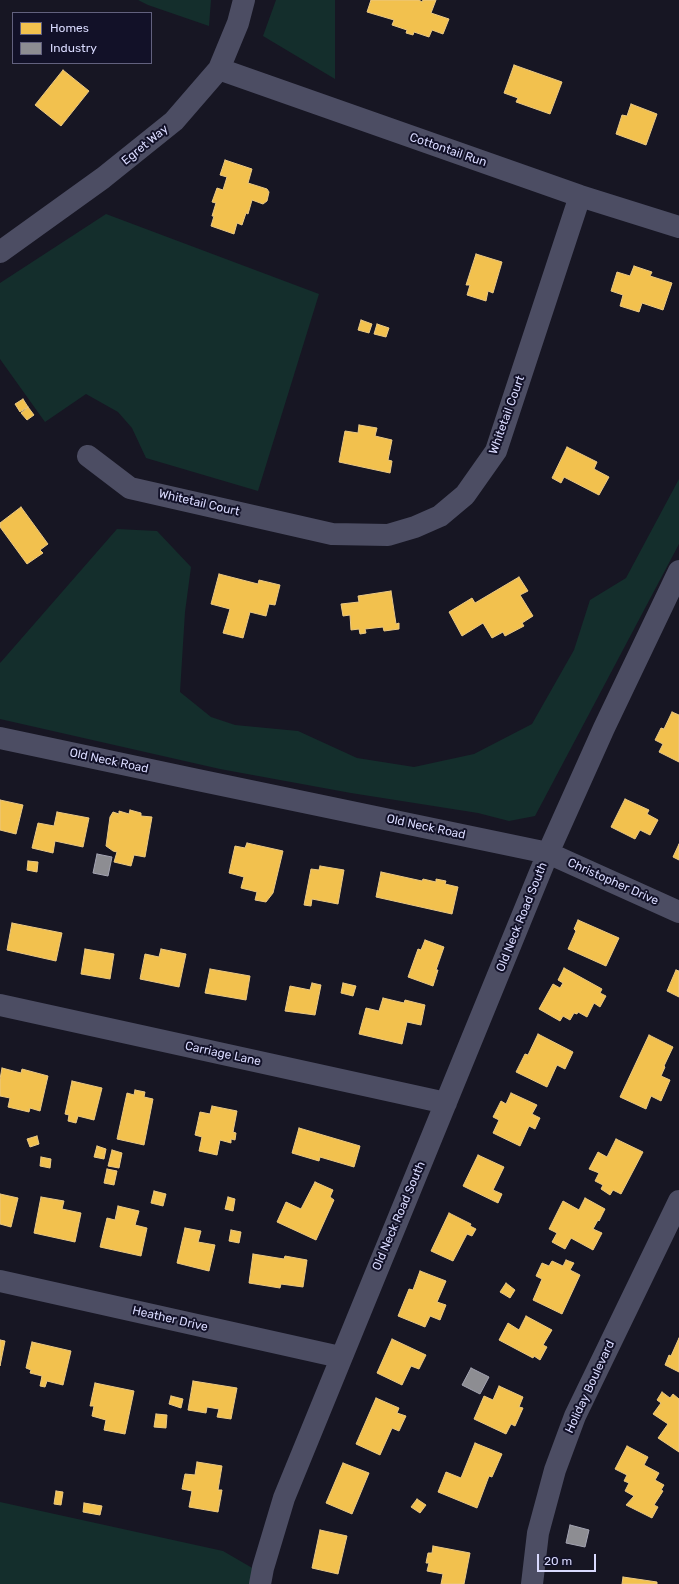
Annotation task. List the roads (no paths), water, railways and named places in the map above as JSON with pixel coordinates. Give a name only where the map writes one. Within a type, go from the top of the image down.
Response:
[{"type":"street","name":"Egret Way","points":[[0,252],[103,178],[174,121],[219,69],[238,23],[244,0]]},
{"type":"street","name":"Cottontail Run","points":[[219,69],[580,196],[679,227]]},
{"type":"street","name":"Whitetail Court","points":[[88,456],[130,488],[332,534],[388,535],[415,527],[440,516],[465,495],[496,451],[580,196]]},
{"type":"street","points":[[548,853],[604,728],[679,571]]},
{"type":"street","name":"Old Neck Road","points":[[0,738],[548,853]]},
{"type":"street","name":"Christopher Drive","points":[[548,853],[679,912]]},
{"type":"street","name":"Old Neck Road South","points":[[260,1584],[263,1568],[284,1498],[340,1357],[548,853]]},
{"type":"street","name":"Carriage Lane","points":[[0,1005],[446,1103]]},
{"type":"street","name":"Holiday Boulevard","points":[[532,1584],[538,1533],[555,1470],[575,1416],[679,1201]]},
{"type":"street","name":"Heather Drive","points":[[0,1281],[340,1357]]}]
